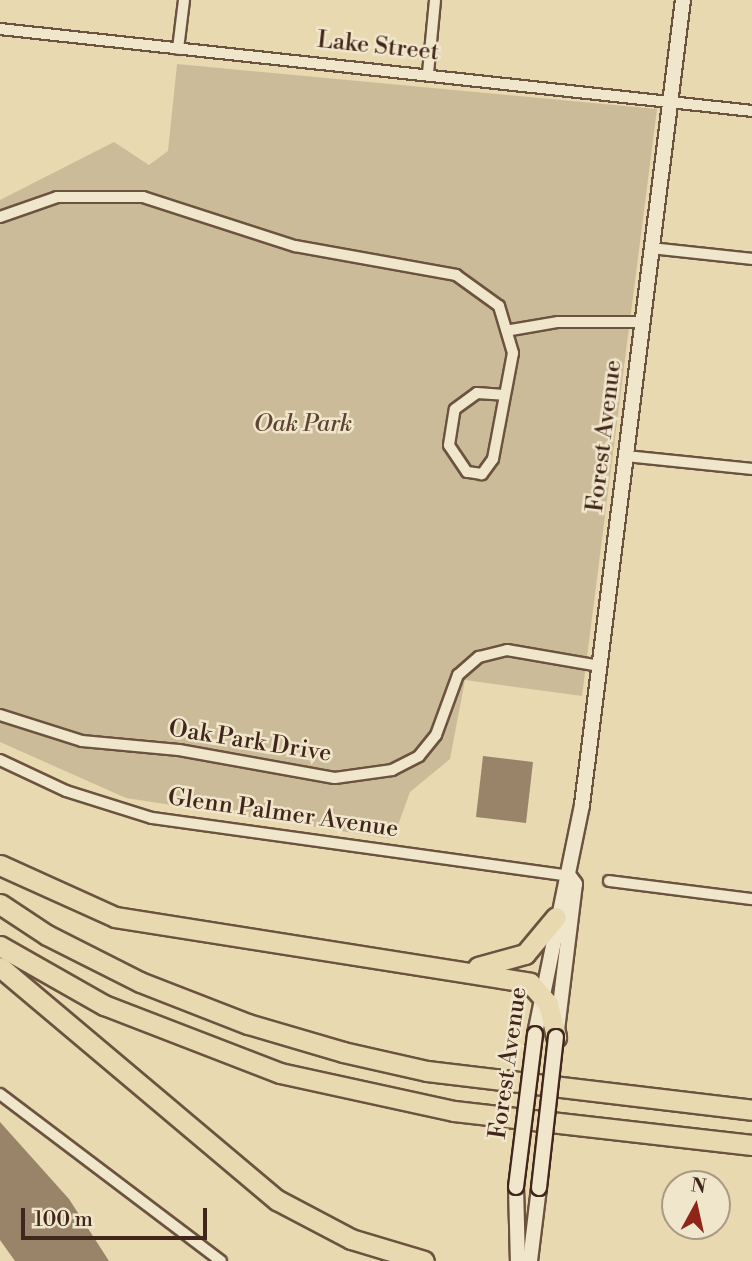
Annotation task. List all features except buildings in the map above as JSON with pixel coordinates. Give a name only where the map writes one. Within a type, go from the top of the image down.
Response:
[{"type":"highway","points":[[0,865],[115,917],[517,979],[541,995],[556,1037]]},
{"type":"highway","points":[[0,904],[47,935],[140,982],[248,1024],[343,1052],[427,1071],[752,1110]]},
{"type":"highway","points":[[455,970],[525,954],[556,917]]},
{"type":"highway","points":[[0,946],[104,1005],[281,1073],[454,1111],[752,1144]]},
{"type":"highway","points":[[0,967],[277,1200],[351,1239],[425,1261]]},
{"type":"street","points":[[178,49],[184,0]]},
{"type":"street","points":[[428,73],[435,0]]},
{"type":"street","name":"Forest Avenue","points":[[518,1261],[516,1187],[535,1034],[563,882],[569,876],[600,666],[683,0]]},
{"type":"street","name":"Lake Street","points":[[0,29],[428,73],[752,111]]},
{"type":"street","points":[[0,217],[57,197],[143,197],[295,246],[456,275],[499,306],[511,330],[513,361],[493,460],[482,474],[467,472],[449,445],[455,409],[477,393],[504,395]]},
{"type":"street","points":[[651,248],[752,259]]},
{"type":"street","points":[[511,330],[558,322],[642,322]]},
{"type":"street","points":[[626,456],[752,469]]},
{"type":"street","name":"Oak Park Drive","points":[[0,715],[82,741],[179,750],[335,778],[392,770],[419,756],[436,735],[458,675],[479,657],[507,650],[600,666]]},
{"type":"street","name":"Glenn Palmer Avenue","points":[[0,760],[66,791],[152,818],[569,876]]},
{"type":"street","name":"Forest Avenue","points":[[530,1261],[575,884],[569,876]]},
{"type":"street","points":[[610,881],[752,899]]},
{"type":"street","points":[[0,1094],[221,1261]]},
{"type":"green space","name":"Oak Park","points":[[177,64],[657,109],[582,696],[465,680],[450,759],[410,792],[393,839],[126,798],[0,742],[0,200],[114,142],[149,165],[168,151]]}]
